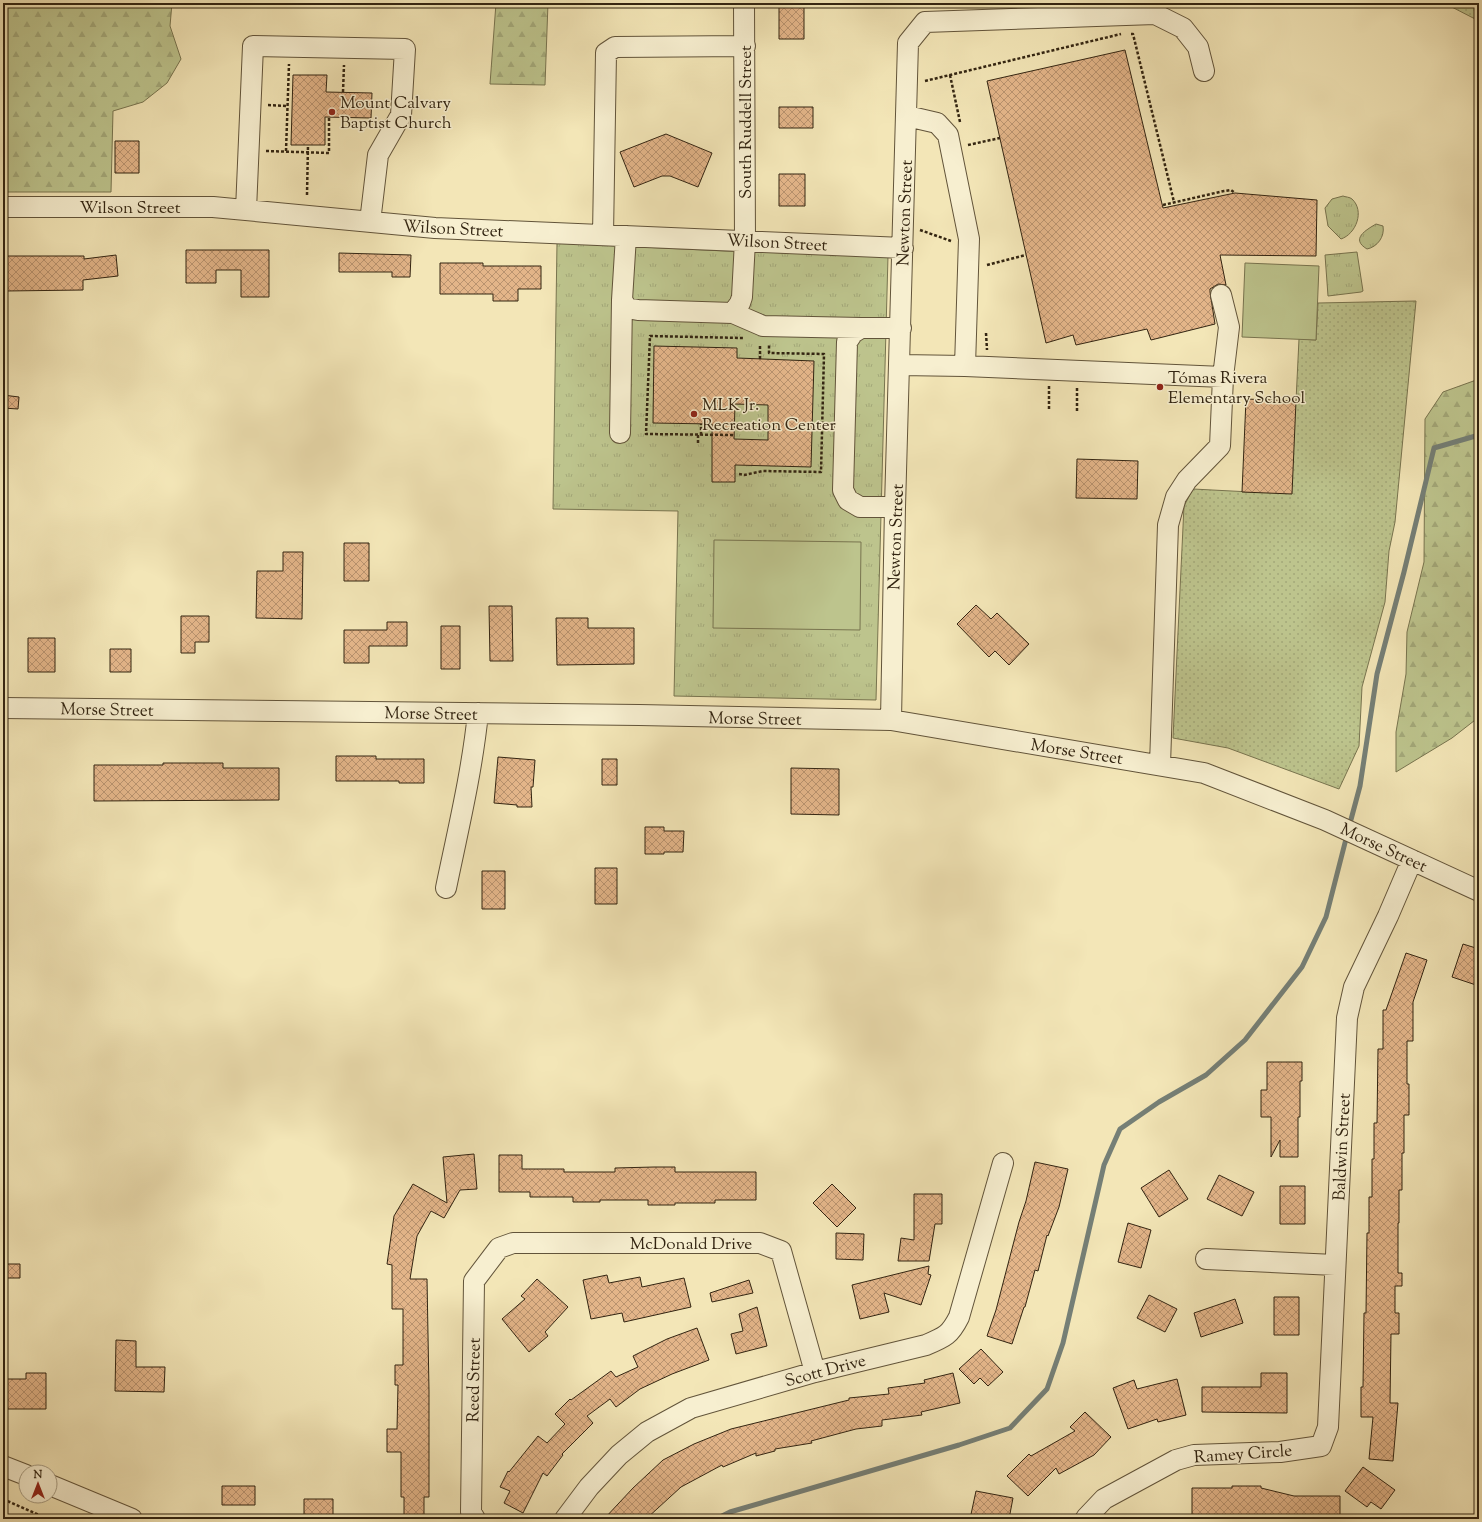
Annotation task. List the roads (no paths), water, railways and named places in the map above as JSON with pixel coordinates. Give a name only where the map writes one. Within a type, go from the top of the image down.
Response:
[{"type":"street","name":"South Ruddell Street","points":[[732,313],[740,303],[742,297],[745,241],[744,3]]},
{"type":"street","name":"Newton Street","points":[[891,720],[895,507],[904,248],[908,43],[925,22],[1155,14],[1183,28],[1198,47],[1204,71]]},
{"type":"street","points":[[246,210],[253,46],[405,49],[401,115],[378,154],[370,222]]},
{"type":"street","points":[[603,235],[606,53],[615,47],[745,46]]},
{"type":"street","points":[[907,116],[936,123],[948,135],[969,239],[965,366]]},
{"type":"street","name":"Wilson Street","points":[[3,207],[212,207],[436,228],[904,248]]},
{"type":"street","points":[[620,433],[622,300],[626,236]]},
{"type":"street","points":[[1160,765],[1168,525],[1176,497],[1187,480],[1220,446],[1223,377],[1229,327],[1221,295]]},
{"type":"street","points":[[622,300],[627,308],[638,310],[732,313],[763,326],[901,328]]},
{"type":"street","points":[[861,328],[853,333],[847,342],[843,490],[848,500],[860,507],[895,507]]},
{"type":"street","points":[[900,365],[965,366],[1223,377]]},
{"type":"street","name":"Morse Street","points":[[3,708],[478,713],[891,720],[1204,773],[1325,820],[1479,890]]},
{"type":"street","points":[[446,888],[463,804],[478,713]]},
{"type":"street","name":"Baldwin Street","points":[[1321,1446],[1328,1427],[1347,1018],[1354,988],[1388,916],[1412,860]]},
{"type":"street","name":"Scott Drive","points":[[565,1519],[589,1487],[619,1455],[647,1432],[691,1408],[816,1372],[926,1345],[940,1339],[952,1331],[959,1317],[1003,1163]]},
{"type":"street","name":"McDonald Drive","points":[[499,1248],[513,1243],[760,1243],[781,1251],[816,1372]]},
{"type":"street","name":"Reed Street","points":[[475,1519],[471,1512],[474,1281],[499,1248]]},
{"type":"street","points":[[1206,1259],[1335,1265]]},
{"type":"street","name":"Ramey Circle","points":[[1086,1518],[1104,1499],[1176,1460],[1194,1455],[1280,1452],[1321,1446]]},
{"type":"street","points":[[3,1466],[18,1472]]},
{"type":"street","points":[[58,1488],[132,1519]]},
{"type":"waterway","points":[[1349,827],[1360,786],[1377,674],[1404,572],[1434,448],[1479,435]]},
{"type":"waterway","points":[[716,1519],[730,1512],[959,1445],[1010,1428],[1047,1389],[1063,1343],[1104,1165],[1120,1129],[1159,1102],[1206,1075],[1245,1040],[1302,967],[1326,917],[1347,835]]},
{"type":"place","name":"Mount Calvary Baptist Church","points":[[332,112]]},
{"type":"place","name":"Tómas Rivera Elementary School","points":[[1160,387]]},
{"type":"place","name":"MLK Jr. Recreation Center","points":[[694,414]]}]
